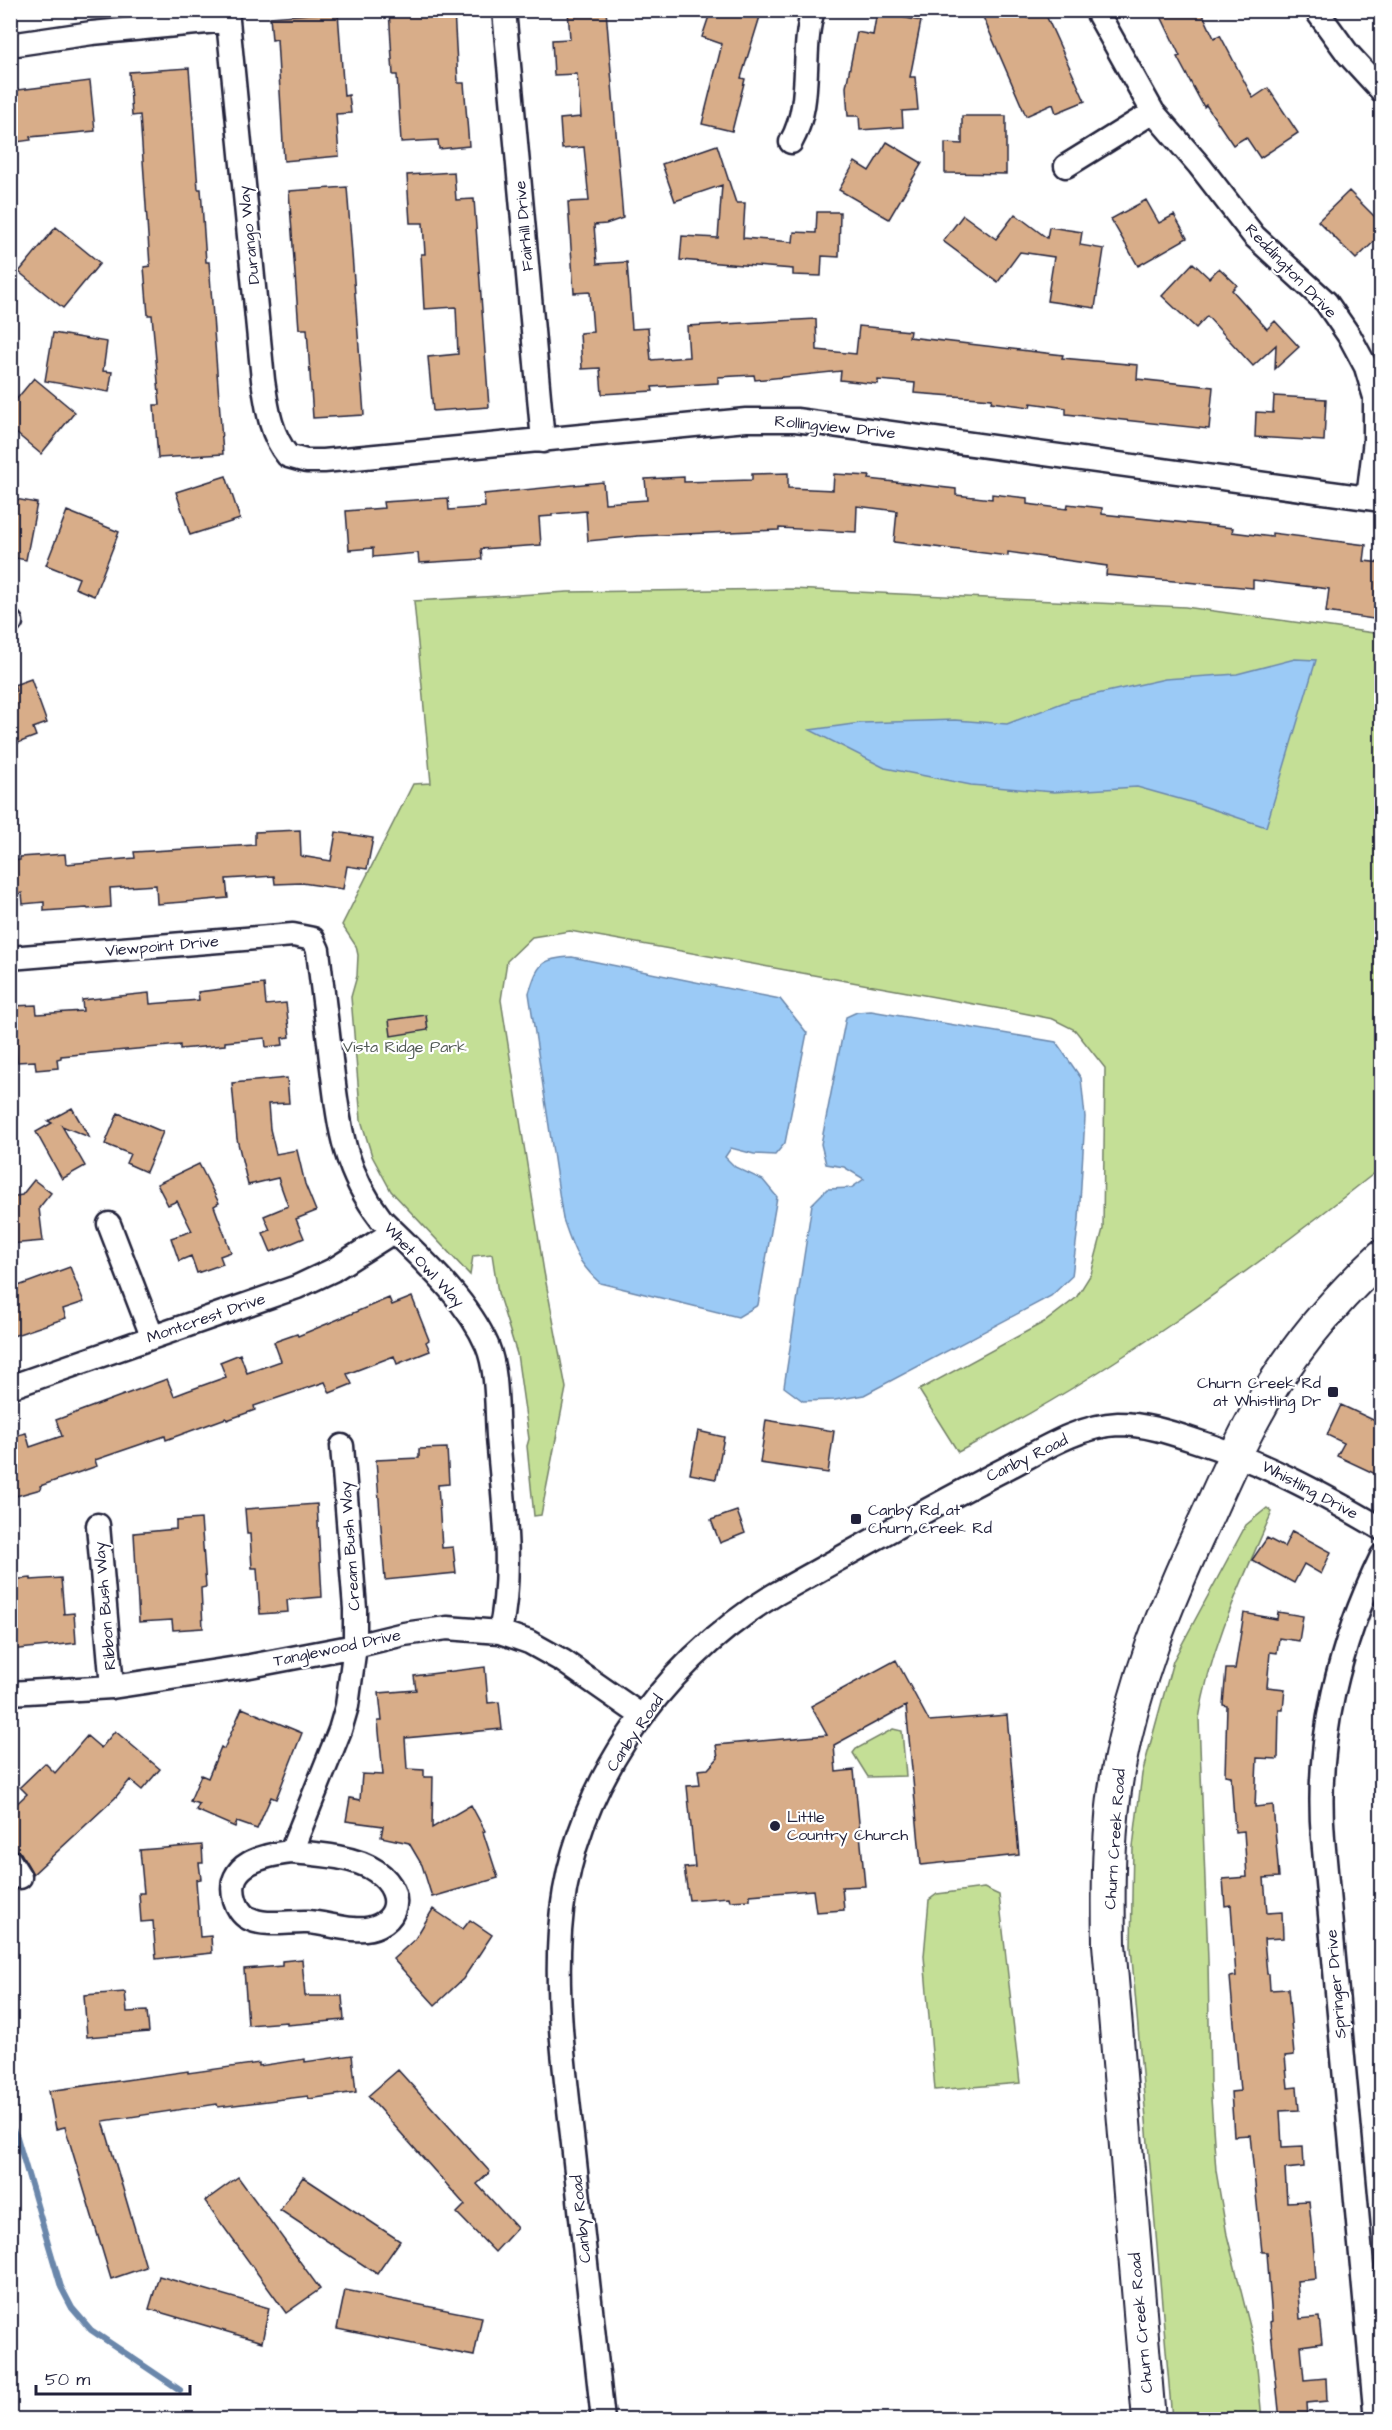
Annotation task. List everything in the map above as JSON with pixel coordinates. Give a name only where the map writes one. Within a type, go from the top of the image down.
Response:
[{"type":"main road","name":"Churn Creek Road","points":[[1149,2420],[1111,1981],[1108,1907],[1118,1772],[1139,1682],[1153,1639],[1184,1565],[1253,1419],[1326,1313],[1382,1256]]},
{"type":"street","name":"Fairhill Drive","points":[[504,10],[543,441]]},
{"type":"street","points":[[791,142],[805,104],[806,44],[813,10]]},
{"type":"street","name":"Reddington Drive","points":[[1095,10],[1153,112],[1199,165],[1254,236],[1326,302],[1350,337],[1366,367],[1375,397],[1375,499]]},
{"type":"street","points":[[1316,10],[1348,54],[1382,91]]},
{"type":"street","points":[[10,45],[227,15]]},
{"type":"street","name":"Durango Way","points":[[227,15],[263,380],[269,417],[275,436],[288,456]]},
{"type":"street","points":[[1066,166],[1153,112]]},
{"type":"street","name":"Rollingview Drive","points":[[288,456],[306,461],[324,461],[746,420],[796,420],[1375,499]]},
{"type":"street","name":"Viewpoint Drive","points":[[10,958],[293,935],[313,939]]},
{"type":"street","name":"Whet Owl Way","points":[[313,939],[318,950],[344,1147],[363,1193],[381,1220],[469,1312],[488,1347],[494,1377],[507,1557],[506,1605],[500,1632]]},
{"type":"street","points":[[109,1224],[152,1336]]},
{"type":"street","name":"Montcrest Drive","points":[[10,1387],[297,1287],[333,1270],[393,1232]]},
{"type":"street","name":"Canby Road","points":[[603,2420],[558,1982],[560,1931],[568,1872],[578,1839],[609,1769],[642,1716],[689,1662],[750,1610],[966,1488],[1083,1431],[1118,1424],[1138,1425],[1237,1453]]},
{"type":"street","name":"Cream Bush Way","points":[[291,1852],[340,1730],[347,1706],[356,1646],[342,1446]]},
{"type":"street","name":"Whistling Drive","points":[[1237,1453],[1289,1477],[1382,1529]]},
{"type":"street","name":"Ribbon Bush Way","points":[[98,1525],[112,1687]]},
{"type":"street","name":"Springer Drive","points":[[1376,2420],[1322,1829],[1321,1781],[1328,1723],[1347,1638],[1382,1557]]},
{"type":"street","name":"Tanglewood Drive","points":[[10,1693],[112,1687],[250,1666],[356,1646],[404,1634],[447,1628],[500,1632],[529,1642],[563,1661],[642,1716]]},
{"type":"street","points":[[291,1852],[336,1858],[374,1869],[386,1879],[396,1896],[388,1921],[379,1926],[358,1930],[310,1922],[264,1922],[247,1918],[240,1911],[234,1894],[235,1881],[239,1872],[257,1858],[291,1852]]},
{"type":"green space","name":"Vista Ridge Park","points":[[792,589],[1185,607],[1381,634],[1381,1168],[1229,1284],[1124,1356],[1070,1390],[958,1452],[919,1390],[1046,1321],[1076,1298],[1091,1274],[1103,1229],[1105,1068],[1075,1030],[1053,1019],[1018,1012],[570,931],[532,937],[507,961],[501,1000],[544,1272],[566,1388],[541,1515],[534,1516],[527,1446],[529,1439],[517,1354],[498,1293],[492,1254],[473,1256],[470,1275],[391,1191],[372,1156],[361,1120],[351,997],[357,976],[358,955],[356,946],[342,925],[413,784],[431,783],[414,601],[568,592]]},
{"type":"green space","points":[[1267,1508],[1272,1512],[1219,1639],[1199,1719],[1210,2084],[1216,2171],[1227,2235],[1255,2347],[1262,2419],[1172,2419],[1131,1947],[1133,1847],[1142,1774],[1173,1661],[1246,1525]]},
{"type":"green space","points":[[893,1729],[902,1731],[906,1776],[868,1777],[853,1753],[856,1749]]},
{"type":"green space","points":[[984,1888],[999,1895],[1020,2083],[935,2090],[924,1956],[929,1900],[937,1894]]},
{"type":"water","points":[[1295,659],[1316,660],[1266,827],[1137,787],[1054,792],[971,785],[885,768],[810,730],[861,723],[955,720],[1007,724],[1070,700],[1165,679],[1237,674]]},
{"type":"water","points":[[572,957],[780,999],[807,1033],[785,1143],[775,1155],[754,1154],[731,1148],[725,1157],[735,1167],[763,1180],[777,1197],[758,1305],[738,1317],[600,1283],[586,1268],[573,1246],[563,1219],[529,993],[542,965],[553,959]]},
{"type":"water","points":[[871,1011],[1056,1042],[1081,1078],[1085,1117],[1079,1219],[1072,1276],[1051,1296],[864,1395],[835,1400],[803,1401],[784,1387],[812,1204],[827,1189],[851,1188],[864,1179],[844,1167],[826,1164],[821,1144],[846,1017],[857,1012]]},
{"type":"building","points":[[389,10],[454,10],[458,83],[464,83],[469,146],[439,149],[438,140],[401,142],[397,75],[393,75]]},
{"type":"building","points":[[568,10],[606,10],[623,218],[606,224],[594,225],[597,264],[627,262],[632,329],[648,328],[651,360],[689,357],[687,326],[816,319],[817,350],[856,354],[859,326],[910,331],[909,337],[1063,355],[1062,358],[1138,365],[1137,379],[1213,387],[1209,429],[1066,414],[1066,408],[1031,403],[1030,407],[991,402],[992,399],[914,393],[915,383],[878,380],[878,384],[840,380],[841,371],[755,380],[754,375],[718,377],[718,383],[652,387],[653,391],[602,394],[600,368],[582,369],[580,333],[593,332],[590,292],[574,293],[568,202],[589,201],[584,147],[562,149],[560,119],[581,117],[577,74],[554,75],[552,40],[570,39]]},
{"type":"building","points":[[711,10],[762,10],[741,78],[745,79],[732,131],[702,124],[722,44],[702,37]]},
{"type":"building","points":[[980,10],[1024,10],[1027,18],[1044,11],[1085,101],[1056,113],[1053,104],[1026,116]]},
{"type":"building","points":[[1158,10],[1201,10],[1214,38],[1220,35],[1253,98],[1268,88],[1298,133],[1260,158],[1246,137],[1233,145],[1206,105],[1204,107],[1177,57],[1180,56]]},
{"type":"building","points":[[338,12],[344,96],[349,95],[351,113],[336,114],[339,156],[284,161],[277,39],[272,40],[270,17]]},
{"type":"building","points":[[877,12],[921,21],[910,77],[915,77],[918,110],[902,111],[903,127],[860,130],[859,116],[848,116],[846,87],[857,32],[873,35]]},
{"type":"building","points":[[189,68],[198,189],[201,189],[206,262],[209,262],[223,454],[158,458],[154,405],[160,405],[152,315],[148,315],[144,267],[150,266],[140,115],[132,116],[129,72]]},
{"type":"building","points":[[90,81],[95,131],[30,137],[31,140],[10,143],[10,91]]},
{"type":"building","points":[[962,116],[1006,116],[1006,174],[945,173],[945,143],[962,144]]},
{"type":"building","points":[[887,142],[922,163],[889,219],[839,190],[855,162],[869,171]]},
{"type":"building","points":[[717,145],[736,203],[745,203],[743,238],[793,242],[794,232],[816,233],[817,212],[840,212],[839,257],[822,256],[821,276],[793,275],[793,269],[680,260],[682,236],[718,238],[722,185],[675,201],[662,164]]},
{"type":"building","points":[[454,172],[456,200],[474,199],[489,407],[433,411],[428,357],[458,354],[456,307],[424,309],[421,254],[425,254],[423,223],[410,223],[407,175]]},
{"type":"building","points":[[347,187],[364,415],[313,418],[307,329],[299,329],[289,191]]},
{"type":"building","points":[[1349,191],[1382,224],[1382,234],[1356,259],[1318,221]]},
{"type":"building","points":[[1146,200],[1159,223],[1174,215],[1187,238],[1138,266],[1111,219]]},
{"type":"building","points":[[1015,214],[1047,238],[1049,227],[1082,232],[1080,245],[1104,249],[1095,308],[1047,301],[1054,257],[1020,252],[998,282],[943,241],[963,215],[996,239]]},
{"type":"building","points":[[56,227],[100,263],[63,308],[19,272]]},
{"type":"building","points":[[1193,263],[1209,278],[1219,268],[1237,285],[1232,290],[1267,329],[1275,321],[1299,347],[1275,369],[1276,345],[1253,366],[1207,316],[1196,328],[1162,296]]},
{"type":"building","points":[[53,333],[107,342],[103,371],[112,372],[109,392],[45,381]]},
{"type":"building","points":[[34,378],[75,412],[41,454],[10,428],[10,407]]},
{"type":"building","points":[[1274,396],[1326,399],[1324,441],[1255,437],[1256,412],[1273,413]]},
{"type":"building","points":[[788,473],[788,488],[833,490],[834,474],[870,476],[869,479],[956,489],[956,495],[992,499],[992,494],[1027,498],[1027,504],[1067,509],[1068,504],[1102,508],[1102,514],[1233,528],[1232,532],[1272,537],[1272,533],[1366,545],[1364,561],[1382,563],[1380,620],[1326,612],[1329,589],[1253,580],[1253,588],[1106,575],[1107,566],[1008,552],[1008,556],[894,542],[897,511],[857,506],[856,532],[779,528],[779,530],[638,536],[588,541],[586,511],[539,517],[541,545],[481,549],[482,559],[419,563],[418,553],[373,557],[373,548],[349,550],[346,511],[384,508],[383,502],[448,498],[449,510],[485,507],[484,494],[603,482],[605,503],[647,500],[645,479],[684,477],[684,482],[752,480],[752,474]]},
{"type":"building","points":[[226,476],[240,519],[190,535],[176,492]]},
{"type":"building","points":[[10,498],[37,503],[26,560],[10,557]]},
{"type":"building","points":[[67,511],[119,532],[94,596],[75,588],[79,578],[46,565]]},
{"type":"building","points":[[31,679],[47,723],[33,728],[36,736],[18,743],[16,735],[10,737],[10,693],[16,691],[14,685]]},
{"type":"building","points":[[300,830],[301,856],[331,861],[336,832],[373,838],[367,869],[347,866],[343,889],[302,883],[275,884],[274,876],[226,879],[228,898],[157,904],[156,885],[110,888],[111,907],[88,909],[44,911],[44,902],[23,904],[22,893],[10,895],[10,861],[20,860],[20,857],[65,854],[66,864],[135,858],[134,852],[255,845],[255,832]]},
{"type":"building","points":[[264,984],[266,1005],[286,1003],[290,1037],[282,1038],[283,1045],[266,1047],[265,1038],[225,1042],[225,1045],[180,1049],[180,1045],[61,1056],[57,1059],[58,1068],[36,1070],[35,1061],[17,1062],[13,1006],[36,1005],[37,1014],[83,1011],[82,1000],[149,993],[150,1004],[199,1000],[198,992]]},
{"type":"building","points":[[426,1015],[428,1030],[391,1036],[389,1020]]},
{"type":"building","points":[[287,1078],[289,1103],[268,1104],[270,1129],[276,1154],[297,1150],[305,1184],[316,1211],[296,1219],[304,1238],[271,1252],[263,1233],[270,1230],[264,1216],[288,1206],[278,1178],[248,1185],[237,1139],[232,1083]]},
{"type":"building","points":[[72,1108],[89,1137],[62,1126],[85,1166],[62,1179],[36,1132],[52,1123],[48,1121]]},
{"type":"building","points":[[118,1113],[163,1132],[146,1172],[126,1163],[130,1154],[105,1144]]},
{"type":"building","points":[[199,1164],[219,1203],[214,1206],[231,1252],[220,1256],[223,1264],[197,1273],[191,1256],[179,1261],[171,1238],[192,1231],[177,1201],[168,1205],[157,1184]]},
{"type":"building","points":[[34,1180],[51,1193],[39,1208],[43,1241],[10,1244],[10,1197],[22,1195]]},
{"type":"building","points":[[70,1267],[84,1302],[63,1309],[66,1318],[10,1337],[10,1289]]},
{"type":"building","points":[[412,1297],[429,1340],[426,1342],[430,1351],[397,1364],[394,1356],[347,1374],[352,1384],[330,1393],[325,1382],[254,1406],[255,1410],[227,1420],[226,1418],[166,1440],[165,1436],[95,1460],[97,1466],[40,1486],[41,1489],[16,1496],[14,1486],[10,1487],[10,1437],[26,1433],[30,1447],[62,1436],[56,1420],[167,1379],[174,1396],[226,1377],[220,1362],[240,1354],[247,1373],[281,1361],[274,1342],[297,1334],[298,1336],[389,1298],[392,1305]]},
{"type":"building","points":[[1341,1405],[1382,1424],[1382,1435],[1376,1447],[1382,1449],[1382,1477],[1337,1456],[1344,1443],[1327,1435]]},
{"type":"building","points":[[766,1420],[834,1431],[828,1473],[760,1463]]},
{"type":"building","points":[[698,1431],[724,1437],[716,1479],[690,1474]]},
{"type":"building","points":[[447,1448],[449,1484],[438,1485],[442,1548],[453,1547],[456,1573],[385,1580],[376,1460],[419,1458],[419,1449]]},
{"type":"building","points":[[317,1504],[322,1597],[287,1600],[288,1612],[260,1614],[257,1568],[252,1568],[250,1534],[247,1534],[245,1509]]},
{"type":"building","points":[[737,1511],[745,1533],[720,1543],[711,1520]]},
{"type":"building","points":[[201,1519],[206,1587],[201,1588],[203,1628],[173,1630],[172,1620],[139,1622],[134,1533],[176,1529],[176,1521]]},
{"type":"building","points":[[1292,1531],[1331,1552],[1321,1574],[1304,1564],[1294,1583],[1252,1560],[1267,1538],[1284,1547]]},
{"type":"building","points":[[31,1578],[31,1580],[61,1578],[64,1614],[74,1613],[76,1643],[10,1650],[10,1580]]},
{"type":"building","points":[[1278,1612],[1303,1616],[1299,1641],[1279,1638],[1277,1653],[1270,1652],[1267,1687],[1285,1689],[1283,1710],[1279,1710],[1278,1759],[1257,1758],[1255,1807],[1273,1805],[1279,1877],[1264,1878],[1267,1913],[1282,1912],[1283,1938],[1264,1939],[1270,1990],[1288,1989],[1294,2055],[1285,2056],[1288,2088],[1297,2087],[1299,2110],[1280,2111],[1282,2147],[1303,2146],[1304,2167],[1285,2169],[1287,2202],[1309,2201],[1314,2253],[1316,2279],[1297,2281],[1300,2319],[1319,2317],[1322,2343],[1301,2346],[1304,2380],[1326,2378],[1327,2401],[1307,2403],[1308,2420],[1280,2420],[1270,2322],[1272,2321],[1267,2252],[1262,2252],[1250,2135],[1234,2136],[1231,2092],[1240,2091],[1230,1977],[1236,1976],[1231,1905],[1225,1906],[1223,1879],[1247,1877],[1244,1831],[1235,1832],[1231,1776],[1225,1775],[1227,1706],[1223,1705],[1226,1669],[1235,1669],[1244,1613],[1277,1619]]},
{"type":"building","points":[[896,1660],[929,1721],[1007,1715],[1019,1855],[921,1865],[906,1706],[834,1745],[836,1772],[854,1770],[865,1886],[842,1887],[844,1910],[816,1912],[813,1890],[750,1895],[750,1900],[730,1901],[729,1897],[689,1900],[684,1868],[695,1867],[687,1786],[700,1785],[698,1770],[708,1769],[718,1758],[716,1745],[827,1735],[811,1706]]},
{"type":"building","points":[[485,1667],[488,1703],[499,1702],[502,1729],[405,1738],[407,1769],[424,1770],[424,1777],[433,1777],[432,1828],[471,1805],[485,1831],[483,1832],[498,1878],[432,1897],[422,1865],[409,1843],[381,1837],[383,1826],[346,1821],[350,1798],[360,1800],[362,1774],[383,1775],[378,1721],[382,1721],[379,1693],[416,1690],[414,1676]]},
{"type":"building","points":[[242,1708],[302,1733],[276,1799],[271,1797],[257,1829],[237,1822],[235,1827],[196,1810],[199,1804],[190,1801],[201,1775],[208,1778],[221,1747],[224,1749]]},
{"type":"building","points":[[115,1731],[160,1769],[142,1790],[130,1780],[115,1798],[33,1874],[21,1853],[10,1848],[10,1810],[27,1794],[20,1787],[45,1763],[55,1773],[87,1736],[101,1748]]},
{"type":"building","points":[[202,1845],[203,1863],[199,1863],[201,1879],[196,1880],[200,1937],[211,1936],[212,1953],[156,1959],[153,1921],[141,1922],[139,1893],[144,1893],[140,1850]]},
{"type":"building","points":[[433,1909],[463,1929],[470,1920],[492,1935],[463,1979],[435,2005],[393,1959],[415,1939]]},
{"type":"building","points":[[302,1959],[305,1996],[342,1996],[344,2020],[287,2025],[287,2022],[248,2025],[244,1969],[282,1966],[282,1961]]},
{"type":"building","points":[[125,1992],[127,2012],[147,2011],[149,2032],[87,2037],[84,1995]]},
{"type":"building","points":[[352,2055],[356,2092],[309,2099],[308,2096],[218,2107],[217,2104],[103,2121],[146,2267],[111,2279],[65,2127],[56,2129],[49,2091],[188,2071],[188,2073],[259,2063],[259,2066],[305,2059],[305,2062]]},
{"type":"building","points":[[398,2070],[490,2172],[477,2184],[517,2228],[495,2252],[457,2213],[465,2205],[368,2096]]},
{"type":"building","points":[[238,2177],[320,2289],[286,2313],[205,2201]]},
{"type":"building","points":[[303,2177],[400,2241],[377,2274],[280,2210]]},
{"type":"building","points":[[159,2276],[269,2308],[262,2342],[149,2309]]},
{"type":"building","points":[[345,2290],[482,2317],[474,2356],[337,2329]]},
{"type":"waterway","points":[[10,2124],[17,2137],[61,2287],[72,2308],[91,2330],[180,2390]]},
{"type":"place","name":"Churn Creek Rd at Whistling Dr","points":[[1333,1392]]},
{"type":"place","name":"Canby Rd at Churn Creek Rd","points":[[856,1519]]},
{"type":"place","name":"Little Country Church","points":[[775,1826]]}]
